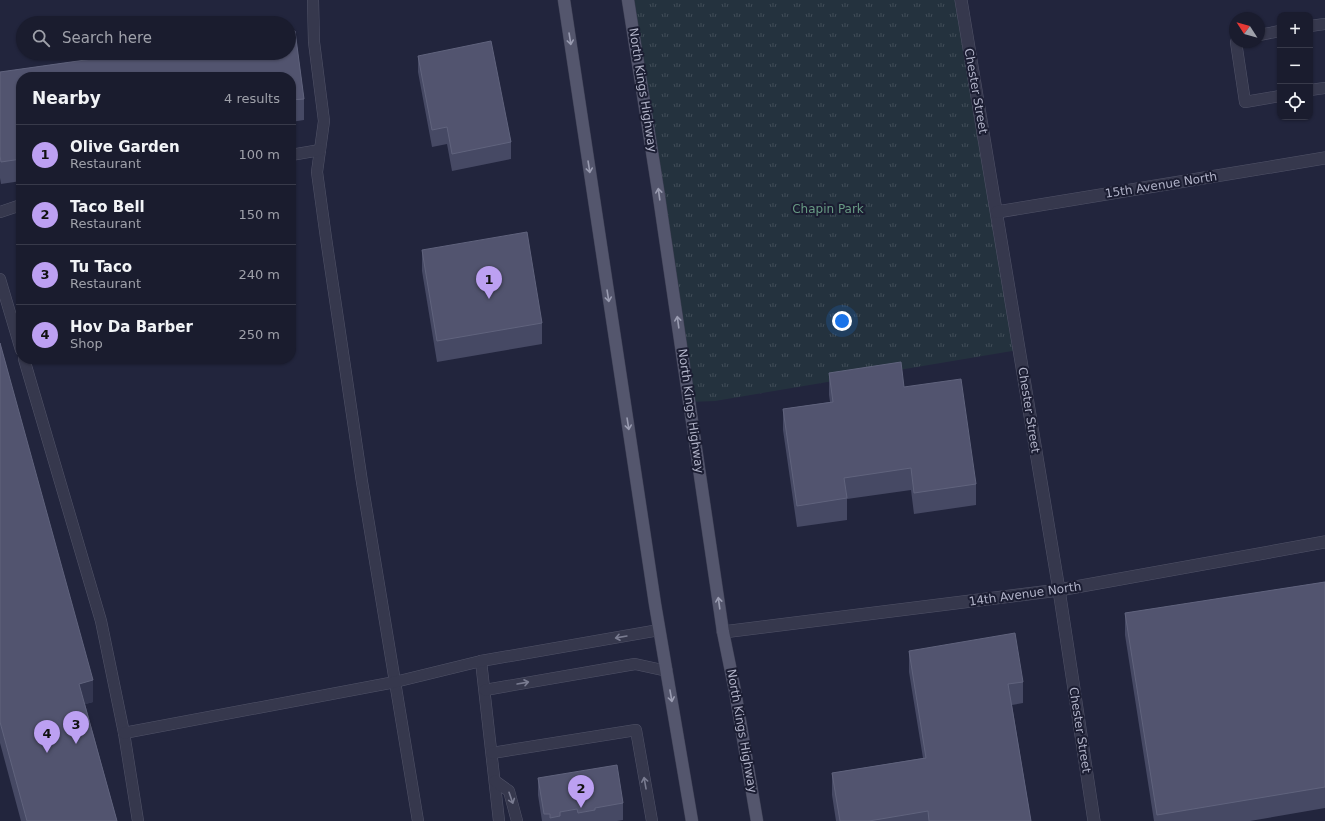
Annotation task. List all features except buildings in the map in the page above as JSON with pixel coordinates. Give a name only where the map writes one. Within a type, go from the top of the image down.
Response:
[{"type":"main road","points":[[564,0],[659,630],[692,821]]},
{"type":"main road","name":"North Kings Highway","points":[[628,0],[658,190],[723,632],[735,691],[757,821]]},
{"type":"street","name":"Chester Street","points":[[961,0],[1059,590],[1094,821]]},
{"type":"street","name":"15th Avenue North","points":[[997,212],[1325,158]]},
{"type":"street","name":"14th Avenue North","points":[[723,632],[1059,590],[1325,542]]},
{"type":"lane","points":[[313,0],[314,42],[324,121],[317,172],[334,298],[362,482],[418,821]]},
{"type":"lane","points":[[1313,26],[1325,24]]},
{"type":"lane","points":[[1265,34],[1277,32]]},
{"type":"lane","points":[[1237,48],[1245,102],[1277,97]]},
{"type":"lane","points":[[1313,90],[1325,88]]},
{"type":"lane","points":[[296,154],[320,150]]},
{"type":"lane","points":[[0,212],[16,207]]},
{"type":"lane","points":[[0,279],[16,333]]},
{"type":"lane","points":[[25,364],[101,621],[124,733],[138,821]]},
{"type":"lane","points":[[124,733],[395,682],[481,661],[659,630]]},
{"type":"lane","points":[[481,661],[499,821]]},
{"type":"lane","points":[[485,690],[636,664],[667,671]]},
{"type":"lane","points":[[492,753],[636,730],[652,821]]},
{"type":"lane","points":[[495,781],[509,791],[516,821]]},
{"type":"green space","name":"Chapin Park","points":[[628,0],[961,0],[1018,350],[715,401],[689,402]]},
{"type":"place","name":"Olive Garden","points":[[489,299]]},
{"type":"place","name":"Tu Taco","points":[[76,744]]},
{"type":"place","name":"Hov Da Barber","points":[[47,753]]},
{"type":"place","name":"Taco Bell","points":[[581,808]]}]
